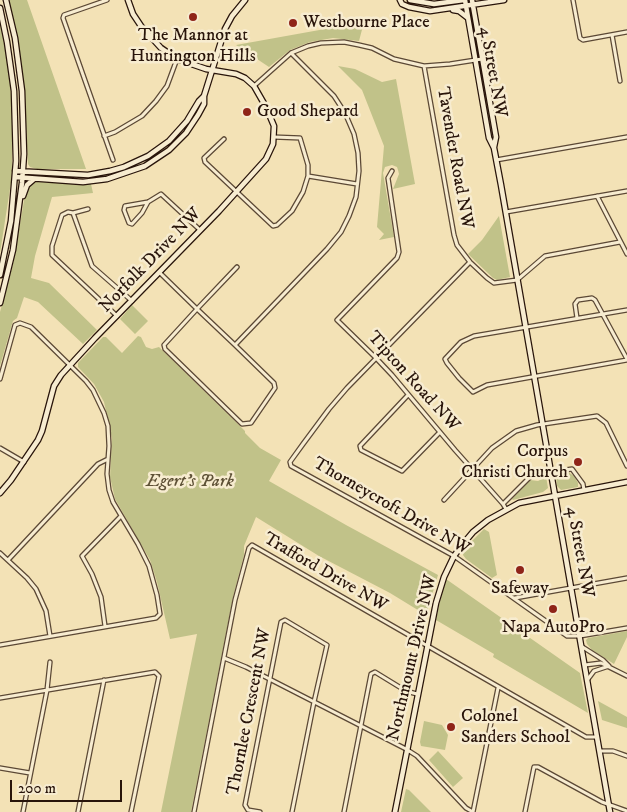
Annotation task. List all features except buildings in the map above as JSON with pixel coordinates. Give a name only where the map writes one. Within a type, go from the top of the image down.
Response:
[{"type":"main road","points":[[0,303],[12,258],[24,160],[22,90],[6,0]]},
{"type":"main road","points":[[128,0],[132,14],[150,39],[161,48],[177,58],[213,71],[236,74],[245,78],[254,86],[274,126],[274,137]]},
{"type":"main road","points":[[15,177],[68,182],[96,181],[119,176],[146,166],[169,150],[186,133],[198,116],[204,104],[204,96],[224,29],[245,0]]},
{"type":"main road","points":[[400,0],[402,4],[417,10],[430,11],[450,9],[473,3],[504,0]]},
{"type":"main road","points":[[410,0],[434,4],[465,0]]},
{"type":"main road","name":"4 Street NW","points":[[465,0],[489,138],[494,148],[506,212],[610,812]]},
{"type":"main road","name":"4 Street NW","points":[[473,3],[496,137],[494,148]]},
{"type":"main road","points":[[0,8],[8,42],[14,91],[15,171],[10,221],[0,275]]},
{"type":"main road","points":[[450,9],[459,11],[468,18]]},
{"type":"main road","points":[[15,171],[79,175],[100,173],[137,162],[158,150],[169,140],[187,121],[204,96]]},
{"type":"main road","name":"Norfolk Drive NW","points":[[0,493],[24,462],[42,431],[54,386],[70,365],[201,230],[266,159],[274,137]]},
{"type":"main road","points":[[24,160],[29,169],[45,172]]},
{"type":"main road","points":[[18,215],[27,184],[34,179]]},
{"type":"main road","name":"Northmount Drive NW","points":[[395,812],[426,646],[442,583],[454,556],[473,532],[504,506],[627,482]]},
{"type":"street","points":[[108,0],[64,15],[63,18],[113,160]]},
{"type":"street","points":[[573,0],[580,38],[583,40],[627,32]]},
{"type":"street","points":[[612,35],[620,81]]},
{"type":"street","points":[[254,86],[291,53],[320,43],[344,42],[372,48],[394,59],[424,66],[482,59]]},
{"type":"street","points":[[235,346],[341,232],[356,197],[359,170],[358,153],[354,134],[345,113],[334,96],[291,53]]},
{"type":"street","points":[[104,136],[115,132],[142,116],[167,86],[177,58]]},
{"type":"street","name":"Tavender Road NW","points":[[424,66],[457,245],[470,262],[494,283],[517,280]]},
{"type":"street","points":[[496,160],[627,136]]},
{"type":"street","points":[[224,139],[204,158],[205,162],[273,226],[277,225],[292,211],[303,192],[308,176],[308,165],[300,138],[274,137]]},
{"type":"street","name":"Tipton Road NW","points":[[392,171],[388,178],[399,252],[397,258],[337,320],[376,358],[504,506]]},
{"type":"street","points":[[308,176],[357,184]]},
{"type":"street","points":[[506,212],[627,191]]},
{"type":"street","points":[[148,202],[142,213],[132,224],[129,223],[124,210],[125,206],[148,202],[161,194],[201,230]]},
{"type":"street","points":[[597,196],[627,254]]},
{"type":"street","points":[[88,210],[68,212],[62,215],[52,246],[52,255],[117,316]]},
{"type":"street","points":[[73,213],[92,266],[132,301]]},
{"type":"street","points":[[517,280],[545,256],[620,242]]},
{"type":"street","name":"Thorneycroft Drive NW","points":[[470,262],[329,409],[294,456],[290,466],[454,556],[567,636],[580,636]]},
{"type":"street","points":[[160,272],[197,308],[235,346],[274,383],[275,388],[251,423],[242,424],[165,349],[164,345],[197,308],[236,266]]},
{"type":"street","points":[[578,318],[575,304],[578,300],[592,298],[596,300],[603,314],[627,360],[487,385],[474,392],[459,378],[446,360],[447,355],[467,338],[578,318],[603,314],[627,310]]},
{"type":"street","points":[[0,379],[15,325],[20,323],[31,327],[93,390],[108,426],[107,474],[109,490],[113,502],[138,544],[148,566],[157,595],[160,614],[156,618],[0,645]]},
{"type":"street","points":[[408,395],[360,446],[361,450],[402,471],[440,432]]},
{"type":"street","points":[[444,500],[492,448],[508,435],[525,428],[597,416],[606,423],[627,466]]},
{"type":"street","points":[[0,448],[24,462]]},
{"type":"street","points":[[8,560],[98,464],[108,459]]},
{"type":"street","points":[[551,472],[575,470],[584,490]]},
{"type":"street","points":[[504,506],[530,476],[539,476]]},
{"type":"street","points":[[105,626],[100,597],[92,574],[82,556],[121,516]]},
{"type":"street","name":"Trafford Drive NW","points":[[194,812],[235,600],[249,548],[252,545],[498,688],[588,738],[597,738]]},
{"type":"street","points":[[0,553],[27,578],[36,590],[46,611],[50,636]]},
{"type":"street","points":[[514,598],[627,578]]},
{"type":"street","name":"Thornlee Crescent NW","points":[[260,812],[248,810],[245,804],[281,622],[285,620],[327,645],[292,812]]},
{"type":"street","points":[[580,636],[627,628]]},
{"type":"street","points":[[581,646],[604,660],[610,666]]},
{"type":"street","points":[[224,658],[246,667],[406,749],[417,756],[466,808],[473,812],[498,688]]},
{"type":"street","points":[[23,812],[47,690],[50,662]]},
{"type":"street","points":[[585,665],[602,663],[627,676]]},
{"type":"street","points":[[588,679],[598,669],[610,666]]},
{"type":"street","points":[[0,698],[155,672],[159,676],[131,812]]},
{"type":"street","points":[[344,812],[372,674],[375,672],[406,691],[417,694]]},
{"type":"street","points":[[78,812],[104,680]]},
{"type":"street","points":[[600,751],[606,750],[627,756]]},
{"type":"street","points":[[525,812],[534,768],[538,767],[609,805],[627,811]]},
{"type":"street","points":[[0,768],[30,772]]},
{"type":"green space","points":[[9,0],[27,0],[86,169],[37,169],[30,167],[28,164],[24,90],[17,38]]},
{"type":"green space","points":[[0,20],[9,68],[12,110],[12,176],[0,253]]},
{"type":"green space","points":[[364,22],[359,41],[333,38],[310,42],[290,50],[269,67],[236,45]]},
{"type":"green space","points":[[338,66],[355,69],[382,82],[396,79],[415,184],[393,189],[399,174],[397,167],[392,165],[385,167],[383,173],[394,237],[379,240],[384,234],[377,227],[384,146],[362,90]]},
{"type":"green space","points":[[37,182],[91,184],[93,193],[52,197],[35,256],[31,278],[49,283],[97,330],[83,344],[38,302],[24,297],[17,318],[13,321],[0,366],[0,312],[13,264],[25,195],[30,184]]},
{"type":"green space","points":[[499,216],[510,277],[497,280],[468,254],[482,240]]},
{"type":"green space","points":[[132,305],[148,321],[135,334],[120,319]]},
{"type":"green space","name":"Egert's Park","points":[[138,336],[141,337],[146,347],[152,349],[159,347],[260,448],[281,460],[269,481],[438,575],[426,615],[390,593],[319,556],[256,517],[244,546],[244,555],[233,597],[191,812],[161,812],[197,634],[170,639],[150,560],[115,499],[110,477],[112,438],[104,402],[94,384],[78,367],[78,363],[103,337],[106,337],[122,353]]},
{"type":"green space","points":[[545,470],[548,488],[543,492],[512,499],[530,480],[538,481],[542,479],[543,474],[541,471]]},
{"type":"green space","points":[[568,472],[574,476],[578,487],[561,490],[557,486],[556,475]]},
{"type":"green space","points":[[484,529],[489,532],[497,575],[492,578],[463,555],[465,548]]},
{"type":"green space","points":[[446,579],[580,673],[588,713],[493,657],[494,654],[436,620]]},
{"type":"green space","points":[[627,631],[627,637],[614,664],[592,650],[587,644],[586,640],[588,638]]},
{"type":"green space","points":[[598,701],[627,717],[627,728],[602,720]]},
{"type":"green space","points":[[424,721],[442,725],[448,735],[445,750],[421,746]]},
{"type":"green space","points":[[438,751],[463,778],[453,787],[429,760]]},
{"type":"green space","points":[[406,789],[409,790],[431,812],[401,812]]},
{"type":"place","name":"The Mannor at Huntington Hills","points":[[193,17]]},
{"type":"place","name":"Westbourne Place","points":[[293,23]]},
{"type":"place","name":"Good Shepard","points":[[247,112]]},
{"type":"place","name":"Corpus Christi Church","points":[[578,462]]},
{"type":"place","name":"Safeway","points":[[520,570]]},
{"type":"place","name":"Napa AutoPro","points":[[553,609]]},
{"type":"place","name":"Colonel Sanders School","points":[[451,727]]}]
